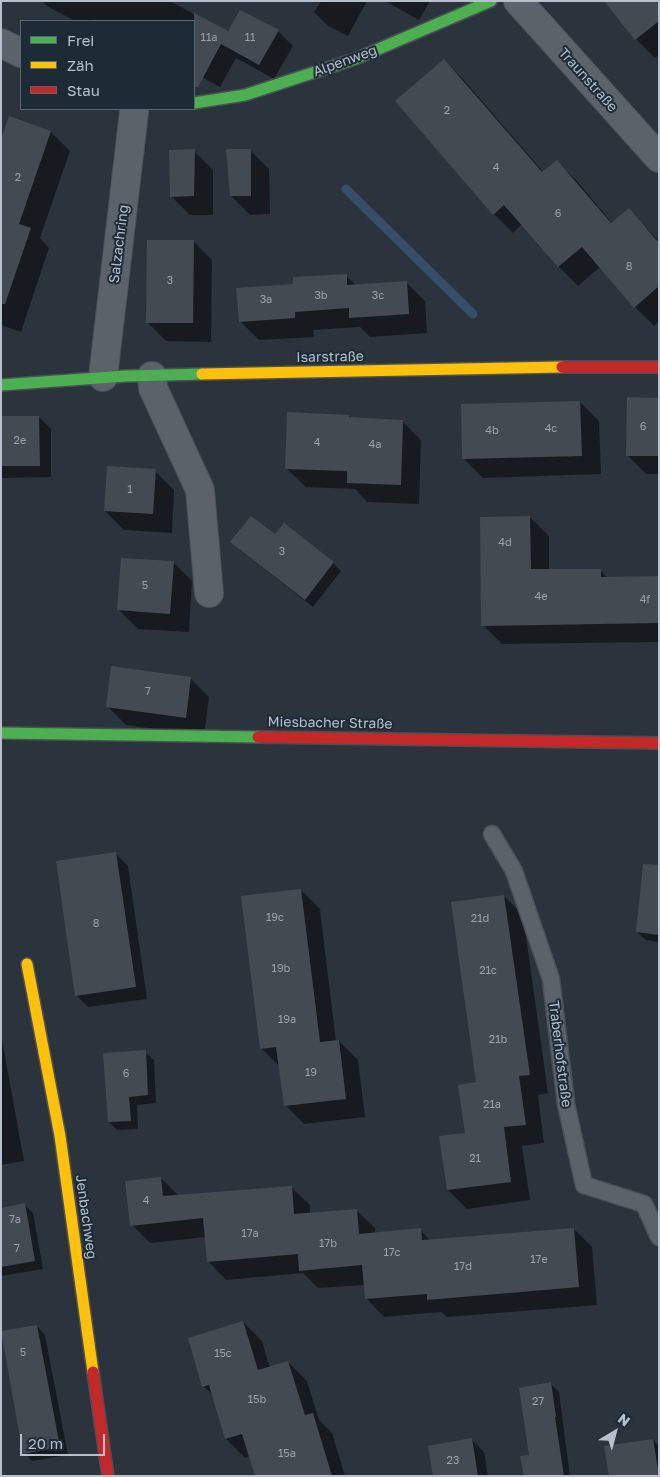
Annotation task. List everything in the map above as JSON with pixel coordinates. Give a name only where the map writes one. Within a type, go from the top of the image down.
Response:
[{"type":"street","name":"Alpenweg","points":[[195,103],[245,95],[355,59],[490,1]]},
{"type":"street","name":"Traunstraße","points":[[518,1],[659,158]]},
{"type":"street","points":[[1,43],[20,52]]},
{"type":"street","name":"Salzachring","points":[[103,377],[139,110]]},
{"type":"street","name":"Isarstraße","points":[[1,385],[103,377],[596,366],[659,368]]},
{"type":"street","points":[[152,376],[153,388],[200,490],[209,593]]},
{"type":"street","name":"Miesbacher Straße","points":[[1,733],[659,743]]},
{"type":"street","name":"Jenbachweg","points":[[27,964],[60,1136],[108,1476]]},
{"type":"lane","name":"Traberhofstraße","points":[[492,834],[514,871],[551,979],[566,1104],[584,1185],[644,1204],[659,1237]]},
{"type":"building","points":[[604,1],[659,1],[659,21],[635,40]]},
{"type":"building","points":[[240,10],[279,30],[259,65],[221,44],[198,87],[195,87],[194,13],[228,31],[227,33]]},
{"type":"building","points":[[444,59],[542,172],[557,160],[611,223],[629,208],[659,243],[659,286],[634,308],[582,247],[558,267],[504,205],[493,215],[395,101]]},
{"type":"building","points":[[9,116],[51,131],[19,224],[31,228],[5,304],[1,304],[1,139]]},
{"type":"building","points":[[195,149],[194,196],[170,197],[169,150]]},
{"type":"building","points":[[226,149],[251,149],[251,196],[230,196]]},
{"type":"building","points":[[147,240],[194,240],[193,323],[146,323]]},
{"type":"building","points":[[347,274],[347,285],[407,281],[409,314],[349,318],[349,308],[295,312],[295,318],[239,322],[236,288],[293,284],[293,277]]},
{"type":"building","points":[[627,397],[659,398],[659,456],[626,456]]},
{"type":"building","points":[[580,401],[582,456],[462,459],[461,404]]},
{"type":"building","points":[[287,412],[403,420],[401,485],[347,483],[347,471],[285,469]]},
{"type":"building","points":[[1,416],[39,416],[40,466],[1,466]]},
{"type":"building","points":[[107,466],[156,469],[153,514],[104,511]]},
{"type":"building","points":[[251,516],[275,534],[284,523],[334,562],[305,600],[230,542]]},
{"type":"building","points":[[530,516],[531,569],[601,569],[601,577],[659,576],[659,623],[481,626],[480,517]]},
{"type":"building","points":[[121,558],[174,561],[170,614],[117,610]]},
{"type":"building","points":[[111,666],[191,677],[186,718],[106,707]]},
{"type":"building","points":[[116,852],[136,987],[75,996],[56,861]]},
{"type":"building","points":[[643,864],[659,865],[659,935],[636,932]]},
{"type":"building","points":[[301,889],[320,1042],[339,1040],[346,1099],[284,1106],[276,1047],[260,1049],[241,896]]},
{"type":"building","points":[[504,895],[530,1075],[519,1076],[526,1125],[504,1127],[511,1182],[447,1190],[439,1136],[465,1133],[458,1085],[476,1082],[451,902]]},
{"type":"building","points":[[146,1050],[148,1095],[129,1097],[131,1121],[108,1122],[103,1053]]},
{"type":"building","points":[[161,1177],[163,1196],[292,1186],[294,1214],[357,1209],[359,1234],[421,1228],[422,1240],[574,1228],[579,1287],[427,1300],[427,1294],[365,1299],[362,1265],[299,1271],[298,1254],[207,1262],[203,1218],[130,1226],[125,1181]]},
{"type":"building","points":[[25,1203],[35,1261],[1,1267],[1,1208]]},
{"type":"building","points":[[243,1321],[258,1370],[288,1361],[305,1415],[313,1413],[332,1476],[255,1476],[242,1434],[225,1439],[209,1385],[202,1387],[188,1338]]},
{"type":"building","points":[[37,1325],[60,1447],[23,1454],[1,1331]]},
{"type":"building","points":[[551,1382],[564,1476],[524,1476],[520,1456],[529,1455],[519,1388]]},
{"type":"building","points":[[472,1438],[478,1476],[433,1476],[428,1446]]},
{"type":"building","points":[[653,1439],[659,1476],[609,1476],[604,1446]]},
{"type":"waterway","points":[[346,189],[473,314]]},
{"type":"traffic: fast","points":[[195,103],[245,95],[355,59],[491,1]]},
{"type":"traffic: fast","points":[[1,385],[126,376],[202,374]]},
{"type":"traffic: fast","points":[[1,733],[258,737]]},
{"type":"traffic: slow","points":[[202,374],[562,367]]},
{"type":"traffic: slow","points":[[27,964],[60,1136],[93,1372]]},
{"type":"traffic: jam","points":[[562,367],[659,367]]},
{"type":"traffic: jam","points":[[258,737],[659,743]]},
{"type":"traffic: jam","points":[[93,1372],[108,1476]]}]
